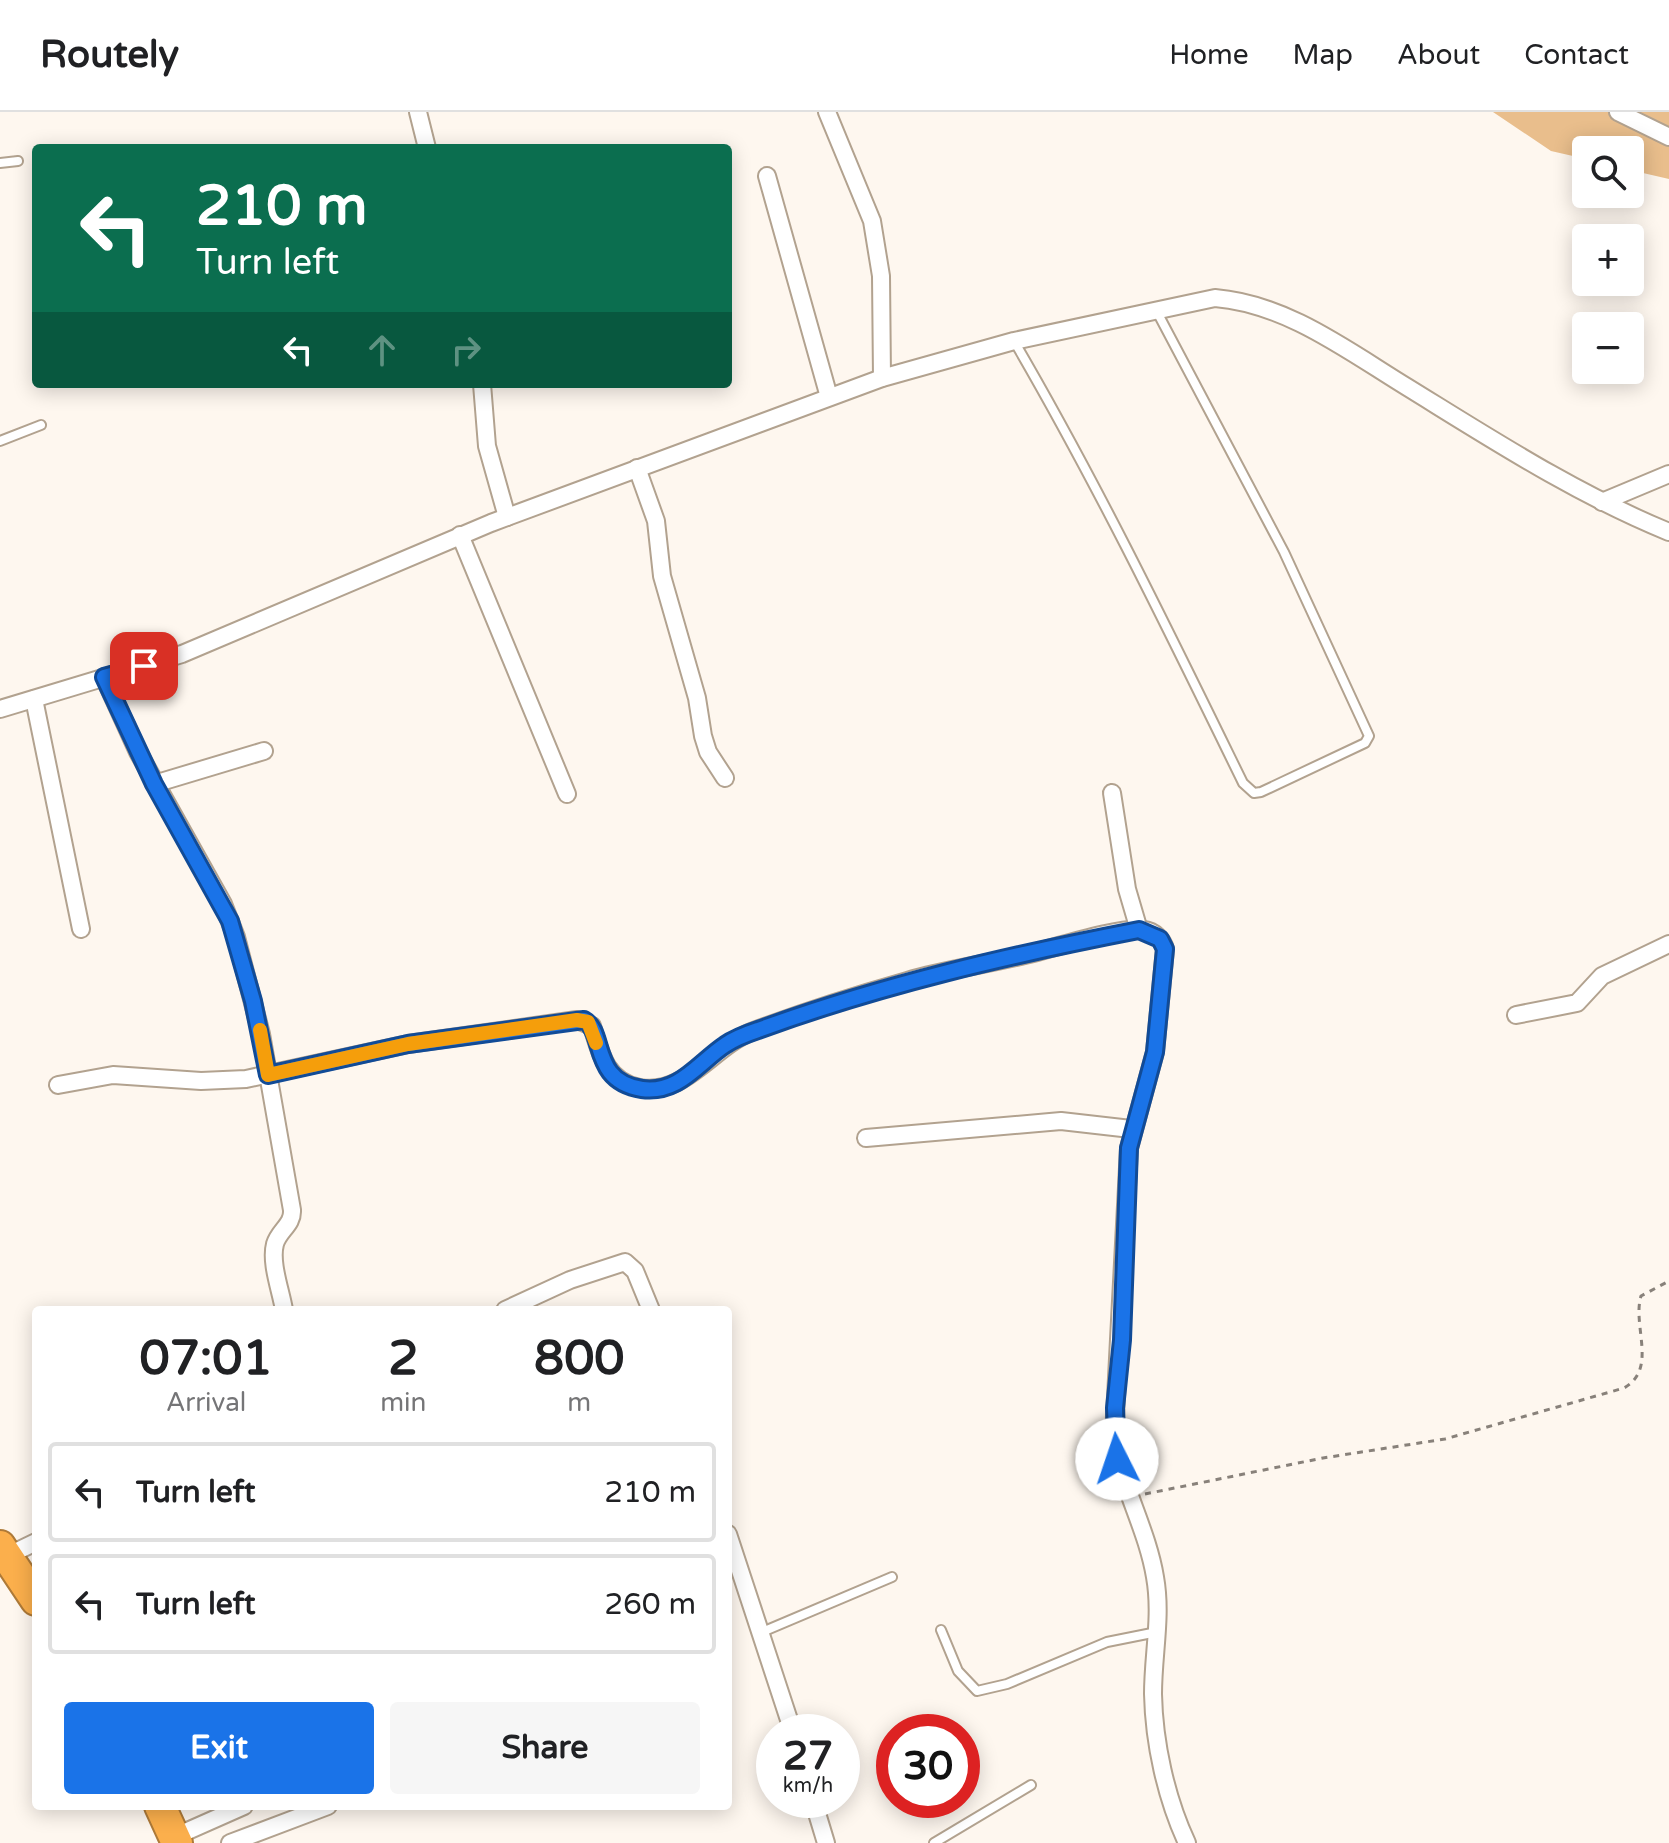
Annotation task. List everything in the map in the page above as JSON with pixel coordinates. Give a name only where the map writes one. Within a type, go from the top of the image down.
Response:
[{"type":"highway","points":[[3,1551],[32,1594]]},
{"type":"highway","points":[[162,1810],[175,1840]]},
{"type":"street","points":[[418,112],[426,144]]},
{"type":"street","points":[[827,112],[872,221],[881,276],[882,378]]},
{"type":"street","points":[[1618,112],[1669,137]]},
{"type":"street","points":[[767,176],[829,397]]},
{"type":"street","points":[[0,709],[182,654],[460,535],[882,378],[1014,341],[1215,298],[1240,300],[1271,310],[1336,343],[1558,480],[1669,532]]},
{"type":"street","points":[[482,388],[487,446],[507,517]]},
{"type":"street","points":[[637,468],[656,521],[662,576],[697,698],[703,736],[712,759],[725,778]]},
{"type":"street","points":[[1602,502],[1669,474]]},
{"type":"street","points":[[460,535],[567,794]]},
{"type":"street","points":[[104,677],[154,784],[230,921],[253,1001],[293,1215],[277,1239],[274,1251],[283,1306]]},
{"type":"street","points":[[34,699],[81,929]]},
{"type":"street","points":[[154,784],[264,751]]},
{"type":"street","points":[[1112,793],[1127,889],[1139,930]]},
{"type":"street","points":[[58,1085],[113,1075],[226,1081],[268,1075],[408,1044],[584,1020],[592,1026],[602,1062],[614,1075],[642,1089],[657,1089],[694,1073],[735,1039],[816,1009],[908,981],[1139,930],[1153,933],[1163,941],[1165,949],[1155,1052],[1131,1129],[1114,1435],[1117,1459],[1149,1546],[1156,1579],[1155,1723],[1169,1794],[1187,1843]]},
{"type":"street","points":[[1516,1015],[1577,1003],[1602,976],[1669,944]]},
{"type":"street","points":[[866,1138],[1061,1121],[1131,1129]]},
{"type":"street","points":[[514,1306],[570,1280],[625,1262],[635,1271],[649,1306]]},
{"type":"street","points":[[3,1551],[32,1543]]},
{"type":"street","points":[[732,1546],[787,1714]]},
{"type":"street","points":[[175,1840],[236,1810]]},
{"type":"street","points":[[230,1843],[317,1810]]},
{"type":"street","points":[[818,1818],[826,1843]]},
{"type":"lane","points":[[0,163],[18,161]]},
{"type":"lane","points":[[1014,341],[1065,428],[1162,615],[1243,783],[1254,793],[1261,792],[1365,743],[1369,736],[1284,552],[1156,309]]},
{"type":"lane","points":[[0,441],[41,425]]},
{"type":"lane","points":[[762,1632],[892,1577]]},
{"type":"lane","points":[[941,1630],[958,1671],[977,1691],[1007,1684],[1107,1642],[1158,1632]]},
{"type":"lane","points":[[934,1843],[1031,1785]]},
{"type":"path","points":[[1130,1496],[1458,1436],[1624,1388],[1633,1383],[1641,1370],[1641,1296],[1669,1281]]},
{"type":"shaded area","points":[[1493,112],[1669,112],[1669,179],[1644,173],[1644,136],[1572,136],[1572,156],[1551,151]]},
{"type":"slow traffic","points":[[260,1030],[268,1075],[338,1057],[542,1023],[584,1020],[592,1026],[596,1043]]},
{"type":"route","points":[[144,666],[104,677],[154,784],[223,904],[236,937],[253,1001],[268,1075],[338,1057],[408,1044],[542,1023],[584,1020],[592,1026],[602,1062],[614,1075],[626,1084],[657,1089],[678,1083],[694,1073],[735,1039],[816,1009],[908,981],[1102,937],[1139,930],[1153,933],[1165,949],[1155,1052],[1131,1129],[1127,1164],[1122,1340],[1117,1370],[1114,1435],[1117,1459]]}]
